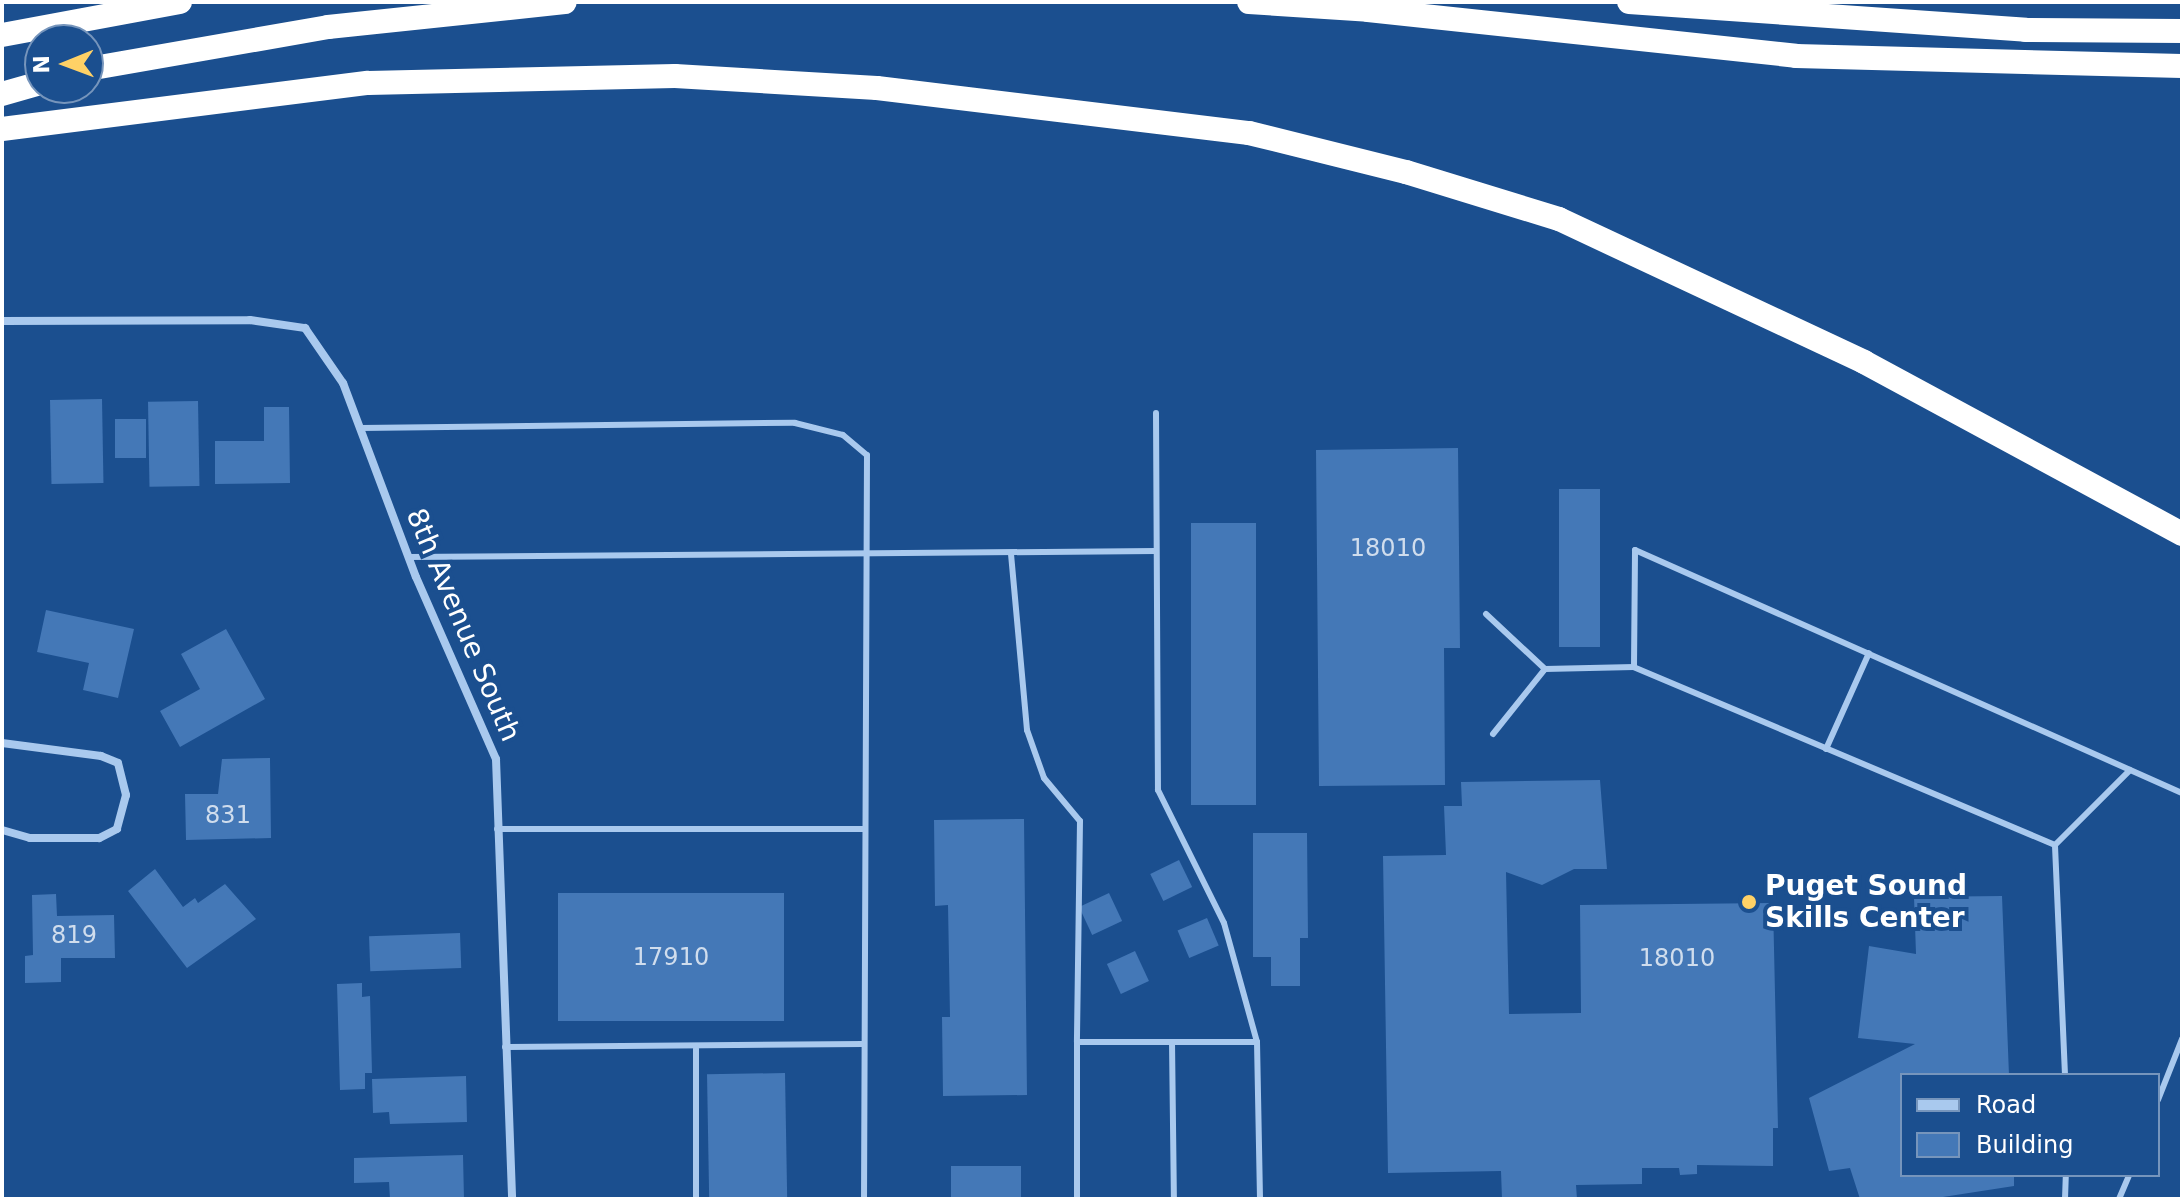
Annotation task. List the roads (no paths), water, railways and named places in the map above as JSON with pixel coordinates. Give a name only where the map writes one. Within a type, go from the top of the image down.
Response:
[{"type":"highway","points":[[2,35],[180,2]]},
{"type":"highway","points":[[104,66],[328,27],[565,2]]},
{"type":"highway","points":[[1249,2],[1368,10],[1796,56],[2182,66]]},
{"type":"highway","points":[[1629,2],[2026,30],[2182,31]]},
{"type":"highway","points":[[2,129],[368,83],[675,76],[877,88],[1249,133],[1406,172],[1559,219],[1864,362],[2182,534]]},
{"type":"highway","points":[[2,94],[24,88]]},
{"type":"street","name":"8th Avenue South","points":[[2,321],[250,320],[305,328],[343,383],[409,557],[496,759],[512,1199]]},
{"type":"street","points":[[2,743],[101,756],[118,763],[126,795],[117,829],[99,838],[30,838],[2,830]]},
{"type":"lane","points":[[1156,413],[1158,790],[1224,923],[1257,1042],[1260,1199]]},
{"type":"lane","points":[[361,428],[795,423],[843,435],[867,455],[863,829],[864,1199]]},
{"type":"lane","points":[[1634,667],[1635,550],[2182,793]]},
{"type":"lane","points":[[409,557],[866,556],[1156,551]]},
{"type":"lane","points":[[1011,554],[1027,730],[1044,778],[1080,821],[1077,1199]]},
{"type":"lane","points":[[1486,614],[1545,669],[1634,667],[2055,845]]},
{"type":"lane","points":[[1826,749],[1869,653]]},
{"type":"lane","points":[[1493,734],[1545,669]]},
{"type":"lane","points":[[2065,1073],[2055,845],[2130,770]]},
{"type":"lane","points":[[497,829],[863,829]]},
{"type":"lane","points":[[2160,1095],[2182,1039]]},
{"type":"lane","points":[[1077,1042],[1257,1042]]},
{"type":"lane","points":[[1172,1042],[1174,1199]]},
{"type":"lane","points":[[505,1047],[696,1049],[863,1044]]},
{"type":"lane","points":[[696,1049],[696,1199]]},
{"type":"lane","points":[[2065,1199],[2066,1177]]},
{"type":"lane","points":[[2119,1199],[2128,1177]]},
{"type":"place","name":"Puget Sound Skills Center","points":[[1749,902]]}]
